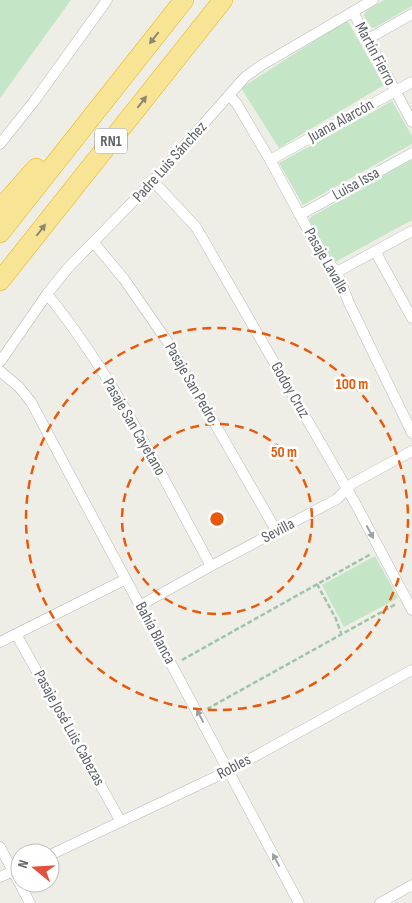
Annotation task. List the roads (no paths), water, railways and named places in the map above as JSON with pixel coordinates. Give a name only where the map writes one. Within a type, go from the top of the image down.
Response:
[{"type":"highway","name":"RN1","points":[[0,233],[184,0]]},
{"type":"highway","name":"RN1","points":[[0,281],[223,0]]},
{"type":"highway","points":[[0,209],[60,141],[99,108]]},
{"type":"highway","points":[[0,296],[17,260]]},
{"type":"street","points":[[0,144],[35,100],[107,0]]},
{"type":"street","name":"Padre Luis Sánchez","points":[[0,362],[47,294],[68,268],[153,181],[245,77],[373,0]]},
{"type":"street","name":"Martín Fierro","points":[[353,12],[412,122]]},
{"type":"street","points":[[368,39],[412,14]]},
{"type":"street","name":"Juana Alarcón","points":[[270,160],[412,82]]},
{"type":"street","name":"Pasaje Lavalle","points":[[229,95],[237,104],[270,160],[322,256],[337,272],[349,303],[412,433]]},
{"type":"street","name":"Luisa Issa","points":[[300,215],[412,153]]},
{"type":"street","name":"Godoy Cruz","points":[[153,181],[196,227],[346,489],[412,610]]},
{"type":"street","points":[[337,272],[412,231]]},
{"type":"street","name":"Pasaje San Pedro","points":[[94,243],[124,279],[169,344],[276,532]]},
{"type":"street","points":[[375,251],[412,318]]},
{"type":"street","name":"Pasaje San Cayetano","points":[[47,294],[91,353],[138,432],[211,566]]},
{"type":"street","name":"Bahía Blanca","points":[[0,371],[25,393],[31,402],[299,903]]},
{"type":"street","name":"Sevilla","points":[[141,605],[337,499],[353,483],[412,451]]},
{"type":"street","points":[[0,642],[126,579]]},
{"type":"street","name":"Pasaje José Luis Cabezas","points":[[16,634],[121,822]]},
{"type":"street","name":"Robles","points":[[60,850],[228,771],[412,670]]},
{"type":"street","points":[[0,846],[10,860]]},
{"type":"street","points":[[380,903],[412,885]]}]
